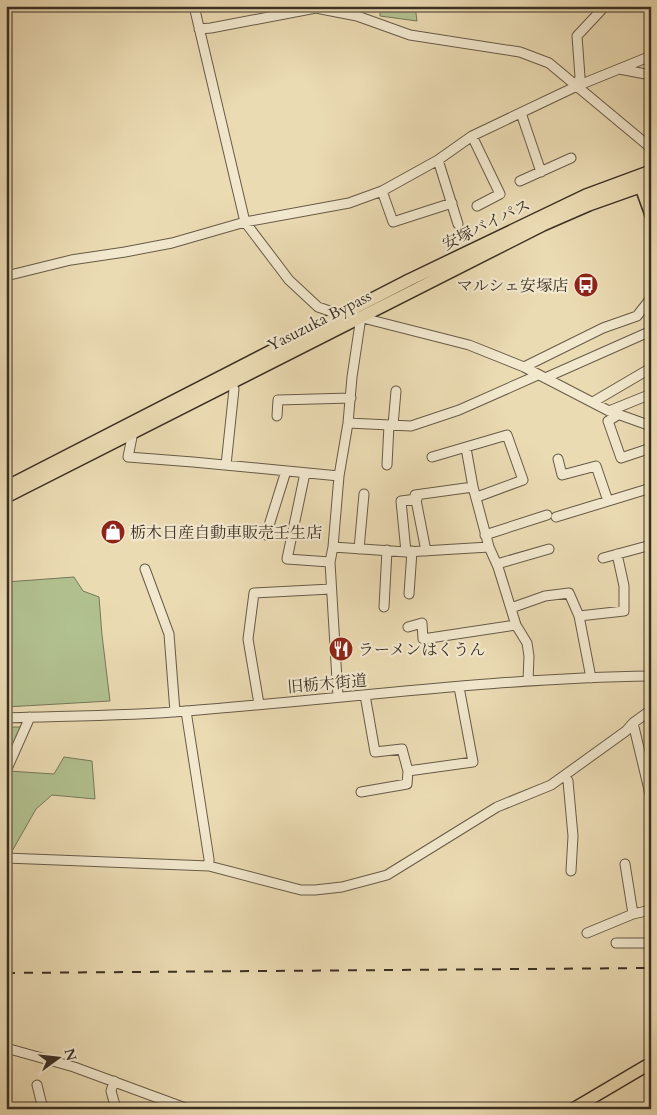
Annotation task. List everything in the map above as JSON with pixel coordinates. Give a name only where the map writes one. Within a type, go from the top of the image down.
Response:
[{"type":"main road","name":"安塚バイパス","points":[[339,316],[538,217],[586,195],[643,181],[651,171]]},
{"type":"main road","points":[[643,181],[651,215]]},
{"type":"main road","name":"Yasuzuka Bypass","points":[[6,497],[543,225],[643,181]]},
{"type":"main road","name":"Yasuzuka Bypass","points":[[6,487],[339,316]]},
{"type":"main road","points":[[573,1109],[651,1064]]},
{"type":"street","points":[[194,6],[245,222],[289,280],[318,307],[339,316],[361,318],[469,345],[524,367],[614,413],[651,426]]},
{"type":"street","points":[[577,86],[580,77],[576,36],[605,6]]},
{"type":"street","points":[[199,29],[316,8],[357,16],[410,35],[520,52],[549,63],[651,148]]},
{"type":"street","points":[[6,276],[70,260],[172,243],[245,222],[349,203],[382,191],[438,160],[472,136],[577,86],[651,56]]},
{"type":"street","points":[[618,69],[651,75]]},
{"type":"street","points":[[521,113],[541,172]]},
{"type":"street","points":[[472,136],[500,194],[477,206]]},
{"type":"street","points":[[520,181],[571,158]]},
{"type":"street","points":[[438,160],[458,224]]},
{"type":"street","points":[[382,191],[394,222],[452,203]]},
{"type":"street","points":[[524,367],[603,328],[637,316],[651,298]]},
{"type":"street","points":[[338,697],[330,562],[339,476],[348,423],[352,377],[361,318]]},
{"type":"street","points":[[348,423],[411,426],[459,410],[651,331]]},
{"type":"street","points":[[593,402],[651,368]]},
{"type":"street","points":[[226,465],[234,389]]},
{"type":"street","points":[[387,465],[396,391]]},
{"type":"street","points":[[651,394],[614,413],[608,421],[621,458],[651,448]]},
{"type":"street","points":[[277,416],[278,400],[351,398]]},
{"type":"street","points":[[133,432],[128,457],[339,476]]},
{"type":"street","points":[[432,458],[507,435],[523,480],[476,497]]},
{"type":"street","points":[[466,448],[473,487],[488,547],[497,564],[516,625],[527,643],[529,656],[528,681]]},
{"type":"street","points":[[558,459],[562,475],[596,466],[608,501]]},
{"type":"street","points":[[266,535],[286,471]]},
{"type":"street","points":[[306,474],[288,559],[330,562]]},
{"type":"street","points":[[426,551],[415,495],[473,487]]},
{"type":"street","points":[[485,535],[651,488]]},
{"type":"street","points":[[360,548],[364,494]]},
{"type":"street","points":[[409,594],[409,552],[401,502],[417,499]]},
{"type":"street","points":[[603,558],[651,545]]},
{"type":"street","points":[[333,547],[409,552],[488,547]]},
{"type":"street","points":[[497,564],[549,549]]},
{"type":"street","points":[[384,607],[387,550]]},
{"type":"street","points":[[579,616],[624,611],[624,586],[617,554]]},
{"type":"street","points":[[145,570],[169,634],[176,712]]},
{"type":"street","points":[[259,704],[248,639],[254,593],[331,589]]},
{"type":"street","points":[[511,608],[545,596],[568,593],[579,616],[591,678]]},
{"type":"street","points":[[408,627],[422,624],[424,639],[516,625]]},
{"type":"street","name":"旧栃木街道","points":[[6,718],[176,712],[528,681],[651,676]]},
{"type":"street","points":[[408,772],[473,762],[459,687]]},
{"type":"street","points":[[361,792],[408,784],[408,772],[402,749],[374,752],[365,695]]},
{"type":"street","points":[[6,858],[208,866],[301,890],[315,890],[360,883],[397,870],[424,851],[497,807],[551,785],[565,777],[651,710]]},
{"type":"street","points":[[186,711],[209,859],[208,866]]},
{"type":"street","points":[[6,771],[30,717]]},
{"type":"street","points":[[633,723],[648,779],[651,798]]},
{"type":"street","points":[[565,777],[568,781],[573,836],[571,871]]},
{"type":"street","points":[[625,864],[633,914]]},
{"type":"street","points":[[587,933],[633,914],[651,910]]},
{"type":"street","points":[[616,943],[651,943]]},
{"type":"street","points":[[6,1048],[74,1067],[188,1109]]},
{"type":"street","points":[[114,1081],[111,1091],[116,1109]]},
{"type":"street","points":[[37,1085],[43,1109]]},
{"type":"green space","points":[[380,6],[415,6],[417,21],[380,16]]},
{"type":"green space","points":[[74,577],[83,591],[99,597],[110,701],[6,707],[6,582]]},
{"type":"green space","points":[[6,727],[21,727],[8,771],[54,774],[64,757],[92,761],[95,799],[52,795],[36,809],[11,853],[6,852]]},
{"type":"railway","points":[[6,973],[651,968]]},
{"type":"place","name":"マルシェ安塚店","points":[[586,285]]},
{"type":"place","name":"栃木日産自動車販売壬生店","points":[[113,532]]},
{"type":"place","name":"ラーメンはくうん","points":[[341,649]]}]
